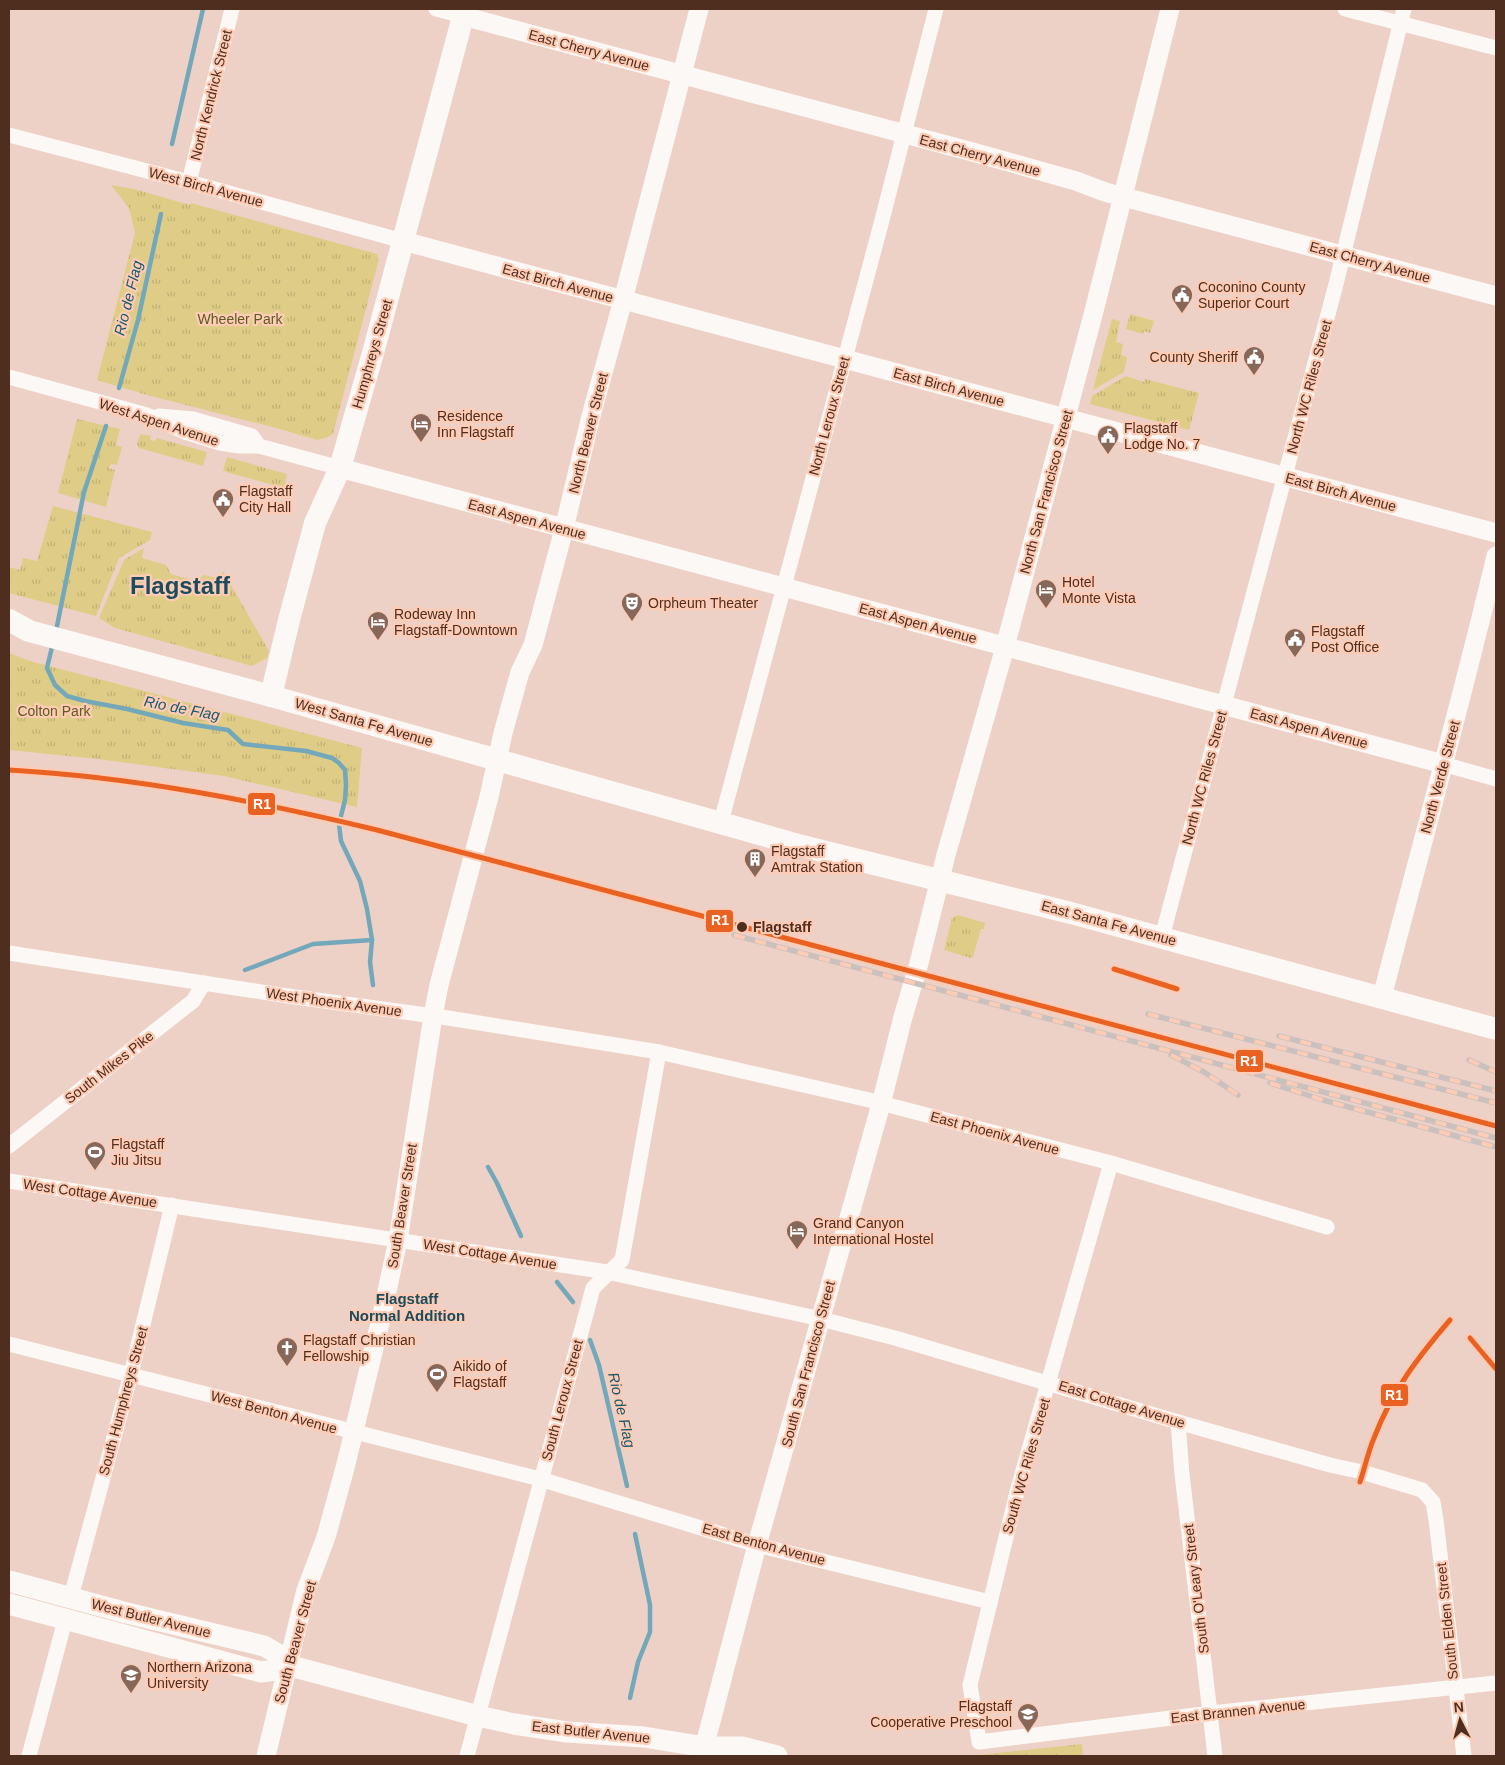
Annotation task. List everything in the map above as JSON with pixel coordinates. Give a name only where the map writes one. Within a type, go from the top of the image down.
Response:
[{"type":"main road","name":"Humphreys Street","points":[[271,696],[315,524],[340,468],[464,12]]},
{"type":"main road","name":"West Santa Fe Avenue","points":[[9,620],[19,633],[70,642],[271,696],[721,822]]},
{"type":"main road","name":"East Santa Fe Avenue","points":[[721,822],[802,846],[1162,937],[1496,1029]]},
{"type":"main road","name":"West Butler Avenue","points":[[9,1581],[123,1612],[264,1646],[278,1654],[287,1665],[478,1716]]},
{"type":"main road","name":"West Butler Avenue","points":[[9,1604],[261,1672],[276,1670],[287,1665]]},
{"type":"main road","points":[[65,1620],[74,1612],[82,1610],[114,1616],[123,1612]]},
{"type":"main road","name":"East Butler Avenue","points":[[478,1716],[514,1724],[567,1732],[644,1737],[708,1753],[742,1747],[777,1756]]},
{"type":"street","name":"North Kendrick Street","points":[[189,182],[232,9]]},
{"type":"street","points":[[436,9],[464,12]]},
{"type":"street","name":"North Beaver Street","points":[[474,855],[503,733],[515,688],[532,645],[564,528],[699,9]]},
{"type":"street","name":"North Leroux Street","points":[[721,822],[845,359],[936,9]]},
{"type":"street","name":"North San Francisco Street","points":[[916,973],[1005,647],[1124,197],[1170,9]]},
{"type":"street","points":[[1345,9],[1402,16],[1496,48]]},
{"type":"street","name":"East Cherry Avenue","points":[[464,12],[681,75],[1076,181],[1105,192],[1496,296]]},
{"type":"street","name":"North WC Riles Street","points":[[1162,937],[1344,255],[1402,16]]},
{"type":"street","name":"West Birch Avenue","points":[[9,135],[403,241]]},
{"type":"street","name":"East Birch Avenue","points":[[403,241],[1496,533]]},
{"type":"street","name":"West Aspen Avenue","points":[[9,377],[147,415],[192,419],[252,436],[259,446],[340,468]]},
{"type":"street","name":"East Aspen Avenue","points":[[340,468],[1496,778]]},
{"type":"street","name":"North Verde Street","points":[[1382,998],[1473,655],[1496,556]]},
{"type":"street","name":"South Beaver Street","points":[[266,1756],[306,1590],[322,1550],[354,1432],[398,1240],[439,985],[474,855]]},
{"type":"street","name":"West Phoenix Avenue","points":[[9,954],[433,1016],[659,1052]]},
{"type":"street","name":"South San Francisco Street","points":[[708,1753],[757,1545],[916,973]]},
{"type":"street","name":"South Mikes Pike","points":[[9,1146],[193,1001],[204,983]]},
{"type":"street","name":"East Phoenix Avenue","points":[[659,1052],[881,1104],[1112,1163],[1327,1227]]},
{"type":"street","name":"South Leroux Street","points":[[467,1756],[593,1288],[607,1272],[622,1260],[659,1052]]},
{"type":"street","name":"South WC Riles Street","points":[[979,1742],[970,1685],[1018,1488],[1112,1163]]},
{"type":"street","name":"West Cottage Avenue","points":[[9,1181],[607,1272],[821,1319]]},
{"type":"street","name":"South Humphreys Street","points":[[71,1597],[131,1374],[172,1205]]},
{"type":"street","name":"East Cottage Avenue","points":[[821,1319],[895,1338],[1049,1382],[1178,1422],[1422,1490]]},
{"type":"street","name":"West Benton Avenue","points":[[9,1344],[540,1480]]},
{"type":"street","name":"South O'Leary Street","points":[[1178,1422],[1182,1474],[1215,1756]]},
{"type":"street","name":"East Benton Avenue","points":[[540,1480],[757,1545],[990,1602]]},
{"type":"street","name":"South Elden Street","points":[[1422,1490],[1433,1502],[1436,1520],[1454,1687],[1464,1756]]},
{"type":"street","points":[[29,1756],[65,1620]]},
{"type":"street","name":"East Brannen Avenue","points":[[979,1742],[1496,1682]]},
{"type":"green space","name":"Wheeler Park","points":[[111,185],[134,189],[190,205],[191,203],[377,254],[379,259],[333,434],[317,440],[97,380],[135,233],[129,208]]},
{"type":"green space","points":[[1130,314],[1154,321],[1150,333],[1144,331],[1143,334],[1126,329]]},
{"type":"green space","points":[[1112,319],[1120,321],[1116,342],[1123,344],[1121,355],[1127,357],[1124,372],[1093,390]]},
{"type":"green space","points":[[1126,376],[1144,382],[1145,379],[1199,393],[1189,430],[1090,404],[1092,396]]},
{"type":"green space","points":[[77,419],[120,429],[116,445],[122,447],[117,465],[111,464],[109,468],[115,470],[106,507],[58,493]]},
{"type":"green space","points":[[140,434],[151,436],[150,440],[155,441],[157,438],[207,452],[203,466],[139,448],[137,444]]},
{"type":"green space","points":[[227,457],[287,474],[284,488],[223,471]]},
{"type":"green space","points":[[53,506],[152,532],[150,540],[119,558],[96,616],[9,593],[9,567],[20,570],[23,558],[37,561]]},
{"type":"green space","points":[[144,548],[142,558],[166,565],[171,574],[196,581],[204,575],[221,579],[223,571],[269,651],[267,658],[252,666],[115,628],[99,618],[124,560]]},
{"type":"green space","name":"Colton Park","points":[[9,653],[30,661],[362,748],[357,807],[224,776],[98,759],[9,750]]},
{"type":"green space","points":[[958,915],[985,923],[971,958],[944,950],[952,918]]},
{"type":"green space","points":[[1082,1744],[1083,1756],[970,1756]]},
{"type":"waterway","name":"Rio de Flag","points":[[172,144],[203,9]]},
{"type":"waterway","name":"Rio de Flag","points":[[119,388],[138,320],[161,214]]},
{"type":"waterway","name":"Rio de Flag","points":[[56,631],[84,492],[106,426]]},
{"type":"waterway","name":"Rio de Flag","points":[[53,643],[47,668],[55,685],[67,696],[183,723],[228,730],[243,744],[306,751],[332,758],[339,763],[345,770],[346,785],[345,800],[339,824],[341,841],[360,881],[367,909],[372,940],[370,962],[373,985]]},
{"type":"waterway","points":[[245,970],[313,944],[372,940]]},
{"type":"waterway","name":"Rio de Flag","points":[[488,1167],[521,1236]]},
{"type":"waterway","name":"Rio de Flag","points":[[557,1282],[573,1302]]},
{"type":"waterway","name":"Rio de Flag","points":[[590,1340],[599,1365],[627,1486]]},
{"type":"waterway","name":"Rio de Flag","points":[[630,1698],[638,1662],[650,1632],[650,1605],[635,1534]]},
{"type":"railway","points":[[9,770],[56,773],[148,784],[286,809],[377,830],[1496,1126]]},
{"type":"railway","points":[[734,935],[1496,1138]]},
{"type":"railway","points":[[1114,969],[1177,989]]},
{"type":"railway","points":[[1148,1014],[1496,1103]]},
{"type":"railway","points":[[1279,1036],[1496,1091]]},
{"type":"railway","points":[[1171,1055],[1204,1072],[1238,1095]]},
{"type":"railway","points":[[1469,1060],[1496,1072]]},
{"type":"railway","points":[[1270,1083],[1323,1100],[1496,1147]]},
{"type":"railway","points":[[1360,1482],[1372,1443],[1389,1405],[1427,1347],[1450,1320]]},
{"type":"railway","points":[[1470,1338],[1496,1369]]},
{"type":"transit line","name":"R1","points":[[9,770],[56,773],[148,784],[286,809],[377,830],[1496,1126]]},
{"type":"transit line","name":"R1","points":[[1114,969],[1177,989]]},
{"type":"transit line","name":"R1","points":[[1360,1482],[1372,1443],[1389,1405],[1427,1347],[1450,1320]]},
{"type":"transit line","name":"R1","points":[[1470,1338],[1496,1369]]},
{"type":"place","name":"Coconino County Superior Court","points":[[1182,314]]},
{"type":"place","name":"County Sheriff","points":[[1254,376]]},
{"type":"place","name":"Residence Inn Flagstaff","points":[[421,443]]},
{"type":"place","name":"Flagstaff Lodge No. 7","points":[[1108,455]]},
{"type":"place","name":"Flagstaff City Hall","points":[[223,518]]},
{"type":"place","name":"Hotel Monte Vista","points":[[1046,609]]},
{"type":"place","name":"Orpheum Theater","points":[[632,622]]},
{"type":"place","name":"Rodeway Inn Flagstaff-Downtown","points":[[378,641]]},
{"type":"place","name":"Flagstaff Post Office","points":[[1295,658]]},
{"type":"place","name":"Flagstaff Amtrak Station","points":[[755,878]]},
{"type":"place","name":"Flagstaff","points":[[742,927]]},
{"type":"place","name":"Flagstaff Jiu Jitsu","points":[[95,1171]]},
{"type":"place","name":"Grand Canyon International Hostel","points":[[797,1250]]},
{"type":"place","name":"Flagstaff Christian Fellowship","points":[[287,1367]]},
{"type":"place","name":"Aikido of Flagstaff","points":[[437,1393]]},
{"type":"place","name":"Northern Arizona University","points":[[131,1694]]},
{"type":"place","name":"Flagstaff Cooperative Preschool","points":[[1028,1733]]},
{"type":"district","name":"Flagstaff","points":[[180,585]]},
{"type":"district","name":"Flagstaff Normal Addition","points":[[407,1306]]}]
